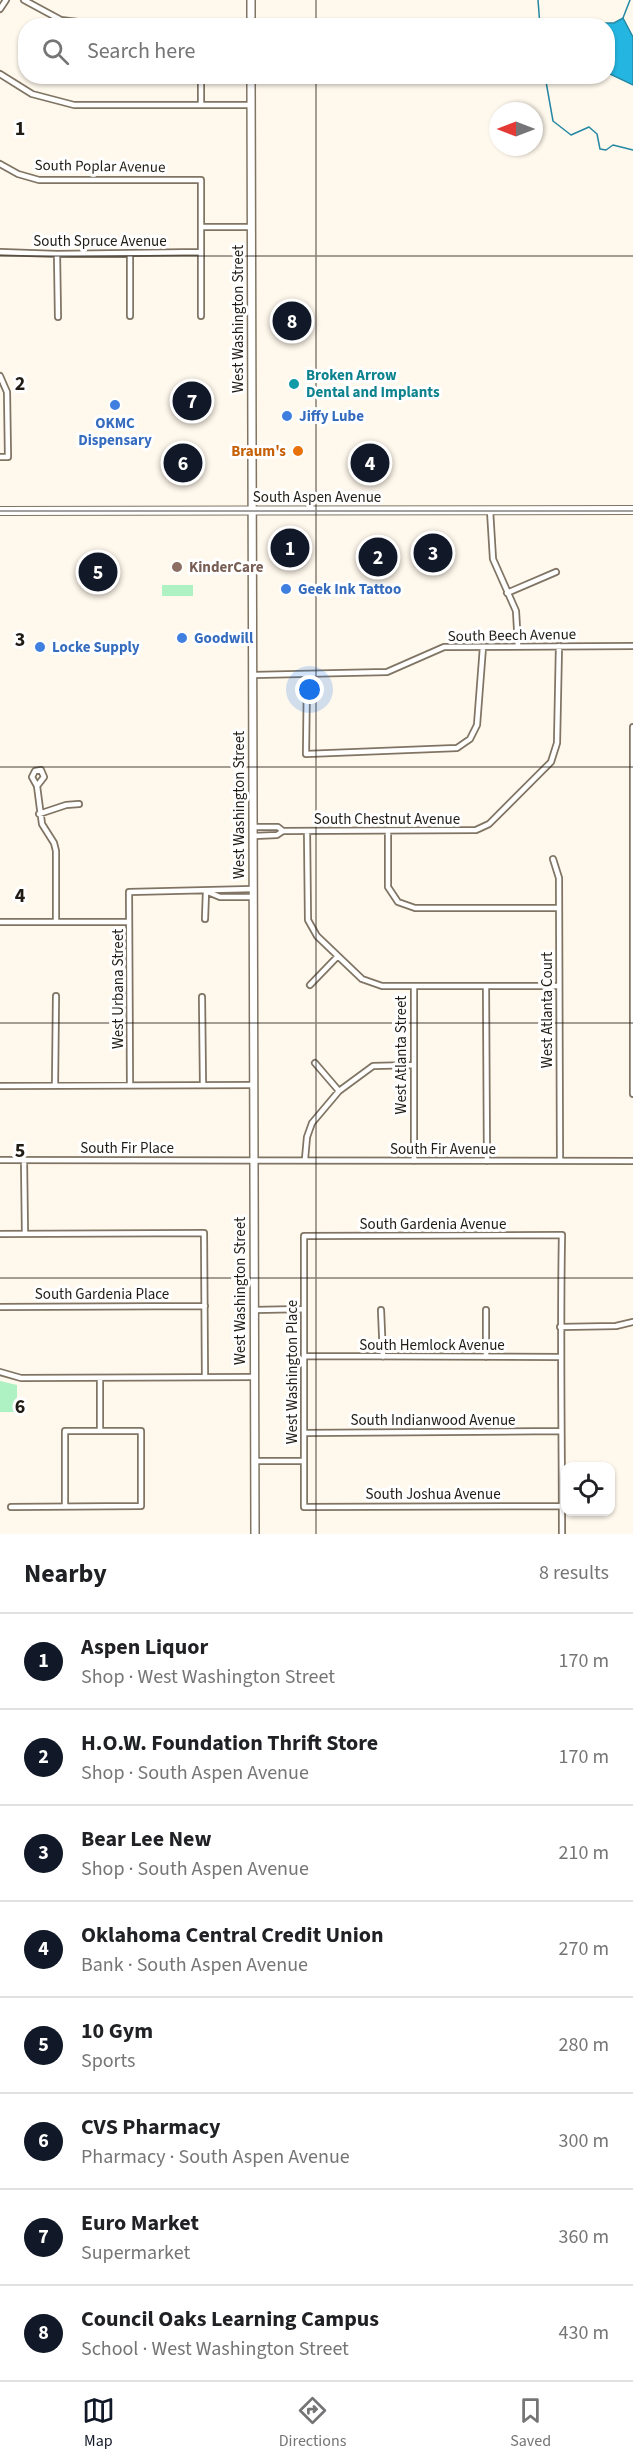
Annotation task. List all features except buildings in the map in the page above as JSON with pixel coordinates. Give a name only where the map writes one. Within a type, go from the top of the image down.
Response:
[{"type":"main road","points":[[251,0],[251,18]]},
{"type":"main road","name":"West Washington Street","points":[[251,84],[255,1534]]},
{"type":"main road","name":"South Aspen Avenue","points":[[0,511],[633,510]]},
{"type":"street","points":[[0,9],[6,0]]},
{"type":"street","points":[[24,0],[57,18]]},
{"type":"street","points":[[0,74],[32,94],[74,105],[252,105]]},
{"type":"street","points":[[201,84],[201,105]]},
{"type":"street","name":"South Poplar Avenue","points":[[0,164],[18,174],[39,180],[201,180],[201,227]]},
{"type":"street","points":[[201,316],[201,227],[251,227]]},
{"type":"street","name":"South Spruce Avenue","points":[[0,254],[201,252]]},
{"type":"street","points":[[130,253],[130,316]]},
{"type":"street","points":[[57,254],[58,317]]},
{"type":"street","points":[[0,376],[7,392],[8,457],[0,457]]},
{"type":"street","points":[[490,510],[493,559],[516,611],[518,646]]},
{"type":"street","points":[[507,593],[556,572]]},
{"type":"street","name":"South Beech Avenue","points":[[253,675],[387,672],[444,646],[633,646]]},
{"type":"street","name":"South Chestnut Avenue","points":[[253,831],[277,835],[283,831],[476,830],[489,824],[551,762],[557,743],[559,646]]},
{"type":"street","points":[[307,675],[306,754],[457,748],[470,739],[477,725],[483,647]]},
{"type":"street","points":[[633,727],[633,1094]]},
{"type":"street","points":[[37,786],[39,814],[56,852],[56,921]]},
{"type":"street","points":[[39,814],[66,805],[79,804]]},
{"type":"street","points":[[307,831],[308,920],[317,936],[362,980],[372,984],[414,986],[558,986]]},
{"type":"street","points":[[388,832],[388,887],[398,902],[415,908],[559,908]]},
{"type":"street","name":"West Atlanta Court","points":[[553,859],[559,878],[560,1161]]},
{"type":"street","points":[[205,919],[206,891],[220,897],[253,893]]},
{"type":"street","name":"West Urbana Street","points":[[130,1085],[129,892],[206,891]]},
{"type":"street","points":[[0,922],[129,922]]},
{"type":"street","points":[[310,984],[337,957]]},
{"type":"street","name":"West Atlanta Street","points":[[414,986],[414,1161]]},
{"type":"street","points":[[486,987],[487,1161]]},
{"type":"street","points":[[56,996],[56,1086]]},
{"type":"street","points":[[202,997],[203,1085]]},
{"type":"street","points":[[315,1063],[339,1090]]},
{"type":"street","points":[[305,1159],[307,1137],[312,1123],[339,1090],[374,1066],[413,1065]]},
{"type":"street","points":[[0,1086],[254,1085]]},
{"type":"street","name":"South Fir Place","points":[[0,1160],[254,1160]]},
{"type":"street","points":[[24,1160],[25,1234]]},
{"type":"street","name":"South Fir Avenue","points":[[254,1160],[633,1161]]},
{"type":"street","points":[[0,1234],[204,1233],[205,1377]]},
{"type":"street","name":"South Gardenia Avenue","points":[[303,1236],[562,1235],[560,1327]]},
{"type":"street","name":"West Washington Place","points":[[303,1236],[304,1507]]},
{"type":"street","name":"South Gardenia Place","points":[[0,1307],[205,1306]]},
{"type":"street","points":[[254,1310],[304,1309]]},
{"type":"street","points":[[381,1310],[382,1357]]},
{"type":"street","points":[[486,1310],[486,1357]]},
{"type":"street","points":[[561,1462],[560,1327],[616,1326],[633,1322]]},
{"type":"street","name":"South Hemlock Avenue","points":[[304,1356],[561,1357]]},
{"type":"street","points":[[0,1372],[21,1378],[254,1377]]},
{"type":"street","points":[[100,1378],[100,1431]]},
{"type":"street","points":[[12,1507],[141,1506],[141,1431],[65,1431],[65,1506]]},
{"type":"street","name":"South Indianwood Avenue","points":[[304,1433],[561,1431]]},
{"type":"street","points":[[254,1461],[304,1461]]},
{"type":"street","name":"South Joshua Avenue","points":[[304,1507],[561,1506]]},
{"type":"street","points":[[562,1516],[562,1534]]},
{"type":"green space","points":[[162,585],[193,585],[193,596],[162,596]]},
{"type":"green space","points":[[0,1381],[17,1385],[17,1412],[0,1412]]},
{"type":"water","points":[[623,18],[633,37],[633,85],[615,76],[615,22]]},
{"type":"waterway","points":[[538,0],[539,18]]},
{"type":"waterway","points":[[623,18],[630,0]]},
{"type":"waterway","points":[[546,84],[553,121],[571,135],[589,127],[597,134],[600,149],[606,150],[613,145],[633,150]]},
{"type":"place","name":"Council Oaks Learning Campus","points":[[292,321]]},
{"type":"place","name":"Broken Arrow Dental and Implants","points":[[294,384]]},
{"type":"place","name":"Euro Market","points":[[192,401]]},
{"type":"place","name":"OKMC Dispensary","points":[[115,405]]},
{"type":"place","name":"Jiffy Lube","points":[[287,416]]},
{"type":"place","name":"Braum's","points":[[298,451]]},
{"type":"place","name":"CVS Pharmacy","points":[[183,463]]},
{"type":"place","name":"Oklahoma Central Credit Union","points":[[370,463]]},
{"type":"place","name":"Aspen Liquor","points":[[290,548]]},
{"type":"place","name":"Bear Lee New","points":[[433,553]]},
{"type":"place","name":"H.O.W. Foundation Thrift Store","points":[[378,557]]},
{"type":"place","name":"KinderCare","points":[[177,567]]},
{"type":"place","name":"10 Gym","points":[[98,572]]},
{"type":"place","name":"Geek Ink Tattoo","points":[[286,589]]},
{"type":"place","name":"Goodwill","points":[[182,638]]},
{"type":"place","name":"Locke Supply","points":[[40,647]]}]
